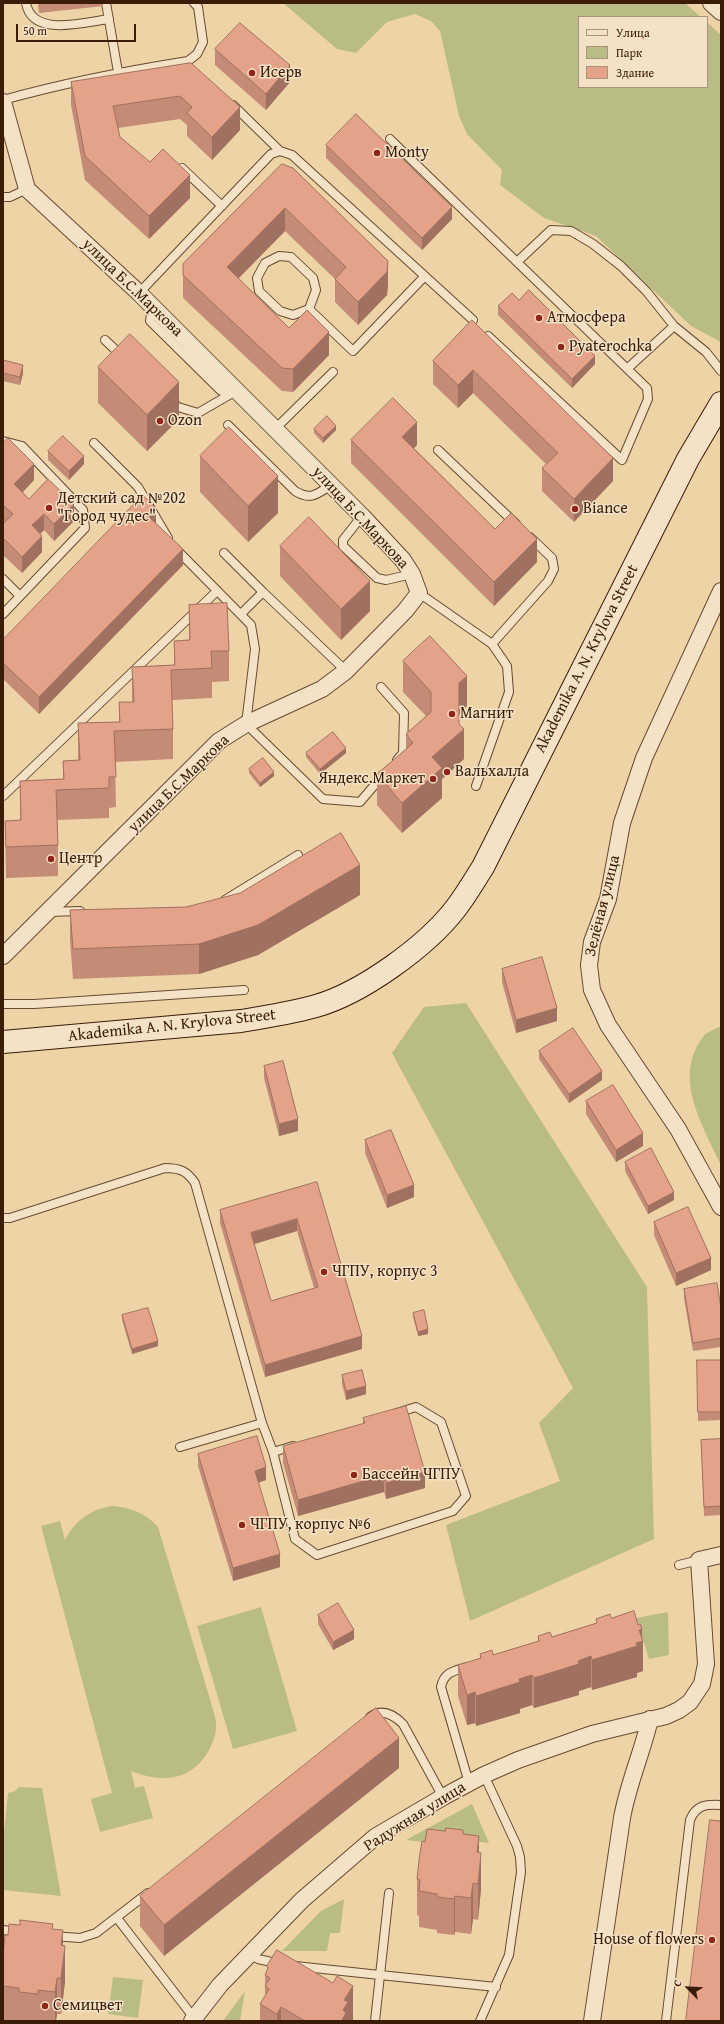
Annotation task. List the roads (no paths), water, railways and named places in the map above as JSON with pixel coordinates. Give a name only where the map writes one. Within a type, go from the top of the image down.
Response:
[{"type":"main road","name":"Akademika A. N. Krylova Street","points":[[3,1042],[241,1021],[279,1015],[317,1006],[353,990],[394,965],[430,936],[456,908],[483,867],[688,458],[721,402]]},
{"type":"street","points":[[711,3],[721,12]]},
{"type":"street","points":[[3,101],[27,189]]},
{"type":"street","name":"улица Б.С.Маркова","points":[[3,956],[219,741],[246,724],[322,689],[346,671],[405,611],[419,593],[412,574],[403,560],[362,516],[139,293],[27,189]]},
{"type":"street","name":"Зелёная улица","points":[[721,591],[644,758],[622,823],[608,899],[592,942],[589,965],[592,990],[608,1025],[678,1129],[721,1207]]},
{"type":"street","points":[[699,1560],[721,1555]]},
{"type":"street","name":"Радужная улица","points":[[193,2020],[220,1985],[302,1900],[375,1837],[484,1775],[558,1744],[666,1716],[679,1710],[690,1702],[702,1684],[706,1664],[699,1560]]},
{"type":"street","points":[[592,2021],[622,1818],[628,1792],[644,1745],[650,1719]]},
{"type":"lane","points":[[26,3],[27,9],[37,22],[54,26],[109,19]]},
{"type":"lane","points":[[106,3],[118,72]]},
{"type":"lane","points":[[3,101],[55,86],[118,72],[190,64],[203,42],[198,7],[194,3]]},
{"type":"lane","points":[[226,98],[280,151],[292,155],[424,277],[473,320]]},
{"type":"lane","points":[[390,139],[647,388],[648,400],[622,460],[488,336]]},
{"type":"lane","points":[[139,293],[271,154],[280,151]]},
{"type":"lane","points":[[178,164],[222,206]]},
{"type":"lane","points":[[5,199],[27,189]]},
{"type":"lane","points":[[517,262],[551,230],[571,231],[594,244],[621,266],[647,292],[674,326],[706,352],[721,371]]},
{"type":"lane","points":[[279,256],[291,257],[313,278],[316,290],[309,309],[293,315],[280,311],[259,290],[257,278],[265,263],[279,256]]},
{"type":"lane","points":[[309,309],[353,351],[424,277]]},
{"type":"lane","points":[[628,368],[674,326]]},
{"type":"lane","points":[[105,340],[127,360]]},
{"type":"lane","points":[[275,429],[333,372]]},
{"type":"lane","points":[[166,396],[178,407],[198,413],[236,391]]},
{"type":"lane","points":[[228,425],[295,491],[304,496],[314,495],[331,485]]},
{"type":"lane","points":[[3,441],[22,446],[83,510],[84,528],[3,614]]},
{"type":"lane","points":[[94,443],[138,487],[172,545],[251,625],[255,648],[246,724],[323,800],[360,802],[403,753],[404,713],[381,687]]},
{"type":"lane","points":[[438,450],[552,558],[554,569],[548,581],[492,644]]},
{"type":"lane","points":[[362,516],[343,540],[343,546],[377,578],[386,580],[412,574]]},
{"type":"lane","points":[[224,553],[346,671]]},
{"type":"lane","points":[[3,579],[20,596]]},
{"type":"lane","points":[[3,796],[217,591]]},
{"type":"lane","points":[[241,614],[263,592]]},
{"type":"lane","points":[[419,593],[492,644],[507,666],[509,692],[476,786]]},
{"type":"lane","points":[[219,903],[298,854]]},
{"type":"lane","points":[[48,912],[87,911]]},
{"type":"lane","points":[[3,1004],[34,1004],[244,990]]},
{"type":"lane","points":[[3,1218],[10,1218],[165,1168],[177,1168],[188,1173],[195,1183],[262,1424],[273,1452],[295,1539],[317,1556],[453,1511],[466,1496],[441,1422],[416,1407],[391,1415]]},
{"type":"lane","points":[[180,1447],[262,1424]]},
{"type":"lane","points":[[273,1452],[303,1442]]},
{"type":"lane","points":[[679,1565],[699,1560]]},
{"type":"lane","points":[[469,1783],[441,1688],[442,1682],[449,1672],[472,1665]]},
{"type":"lane","points":[[362,1723],[378,1713],[390,1714],[397,1718],[403,1724],[443,1797]]},
{"type":"lane","points":[[480,2021],[509,1955],[521,1864],[517,1846],[484,1775]]},
{"type":"lane","points":[[666,2021],[690,1820],[693,1813],[703,1805],[721,1806]]},
{"type":"lane","points":[[41,1935],[71,1938],[89,1936],[103,1929],[154,1889]]},
{"type":"lane","points":[[375,2021],[389,1893]]},
{"type":"lane","points":[[117,1918],[193,2020]]},
{"type":"lane","points":[[3,1930],[26,1933]]},
{"type":"lane","points":[[249,1954],[258,1959],[274,1964],[496,1987]]},
{"type":"place","name":"Исерв","points":[[252,73]]},
{"type":"place","name":"Monty","points":[[377,153]]},
{"type":"place","name":"Атмосфера","points":[[539,318]]},
{"type":"place","name":"Pyaterochka","points":[[561,347]]},
{"type":"place","name":"Ozon","points":[[160,421]]},
{"type":"place","name":"Детский сад №202 \"Город чудес\"","points":[[49,508]]},
{"type":"place","name":"Biance","points":[[575,509]]},
{"type":"place","name":"Магнит","points":[[452,714]]},
{"type":"place","name":"Вальхалла","points":[[447,772]]},
{"type":"place","name":"Яндекс.Маркет","points":[[433,779]]},
{"type":"place","name":"Центр","points":[[51,859]]},
{"type":"place","name":"ЧГПУ, корпус 3","points":[[324,1272]]},
{"type":"place","name":"Бассейн ЧГПУ","points":[[354,1475]]},
{"type":"place","name":"ЧГПУ, корпус №6","points":[[242,1525]]},
{"type":"place","name":"House of flowers","points":[[712,1940]]},
{"type":"place","name":"Семицвет","points":[[45,2006]]}]
